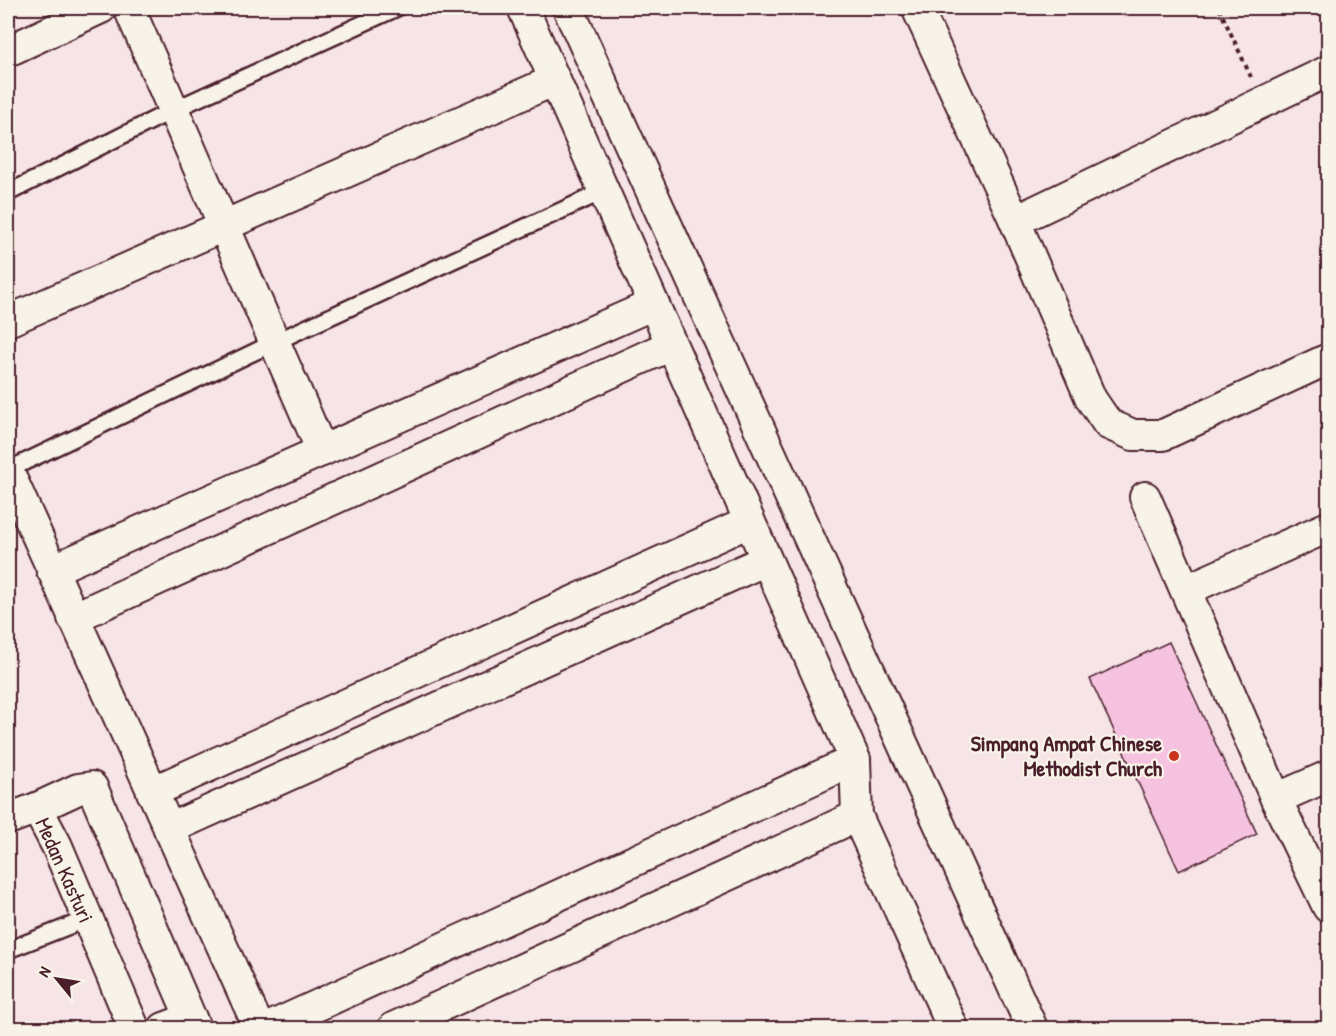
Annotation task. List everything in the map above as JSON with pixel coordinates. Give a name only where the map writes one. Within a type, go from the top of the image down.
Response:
[{"type":"street","points":[[8,51],[101,8]]},
{"type":"street","points":[[129,8],[322,451]]},
{"type":"street","points":[[523,8],[855,760],[857,816],[953,1029]]},
{"type":"street","points":[[568,8],[1032,1029]]},
{"type":"street","points":[[917,8],[1015,221],[1091,399],[1108,424],[1133,435],[1163,435],[1329,359]]},
{"type":"street","points":[[1015,221],[1329,71]]},
{"type":"street","points":[[8,321],[555,80]]},
{"type":"street","points":[[52,570],[654,304]]},
{"type":"street","points":[[73,618],[671,345]]},
{"type":"street","points":[[697,401],[739,383]]},
{"type":"street","points":[[721,458],[763,438]]},
{"type":"street","points":[[8,470],[259,1029]]},
{"type":"street","points":[[1145,497],[1276,799],[1329,907]]},
{"type":"street","points":[[152,792],[750,522]]},
{"type":"street","points":[[1186,590],[1329,527]]},
{"type":"street","points":[[169,829],[766,560]]},
{"type":"street","points":[[268,1029],[855,760]]},
{"type":"street","points":[[1276,799],[1329,776]]},
{"type":"street","points":[[37,808],[78,789],[92,787],[183,1025]]},
{"type":"street","name":"Medan Kasturi","points":[[8,819],[37,808],[57,846],[134,1029]]},
{"type":"street","points":[[393,1029],[857,816]]},
{"type":"lane","points":[[8,193],[173,110],[397,8]]},
{"type":"lane","points":[[8,470],[275,342],[604,191]]},
{"type":"lane","points":[[8,950],[87,919]]},
{"type":"path","points":[[1218,8],[1263,102]]},
{"type":"building","name":"Simpang Ampat Chinese Methodist Church","points":[[1169,642],[1257,834],[1179,871],[1090,679]]},
{"type":"place","name":"Simpang Ampat Chinese Methodist Church","points":[[1174,756]]}]
